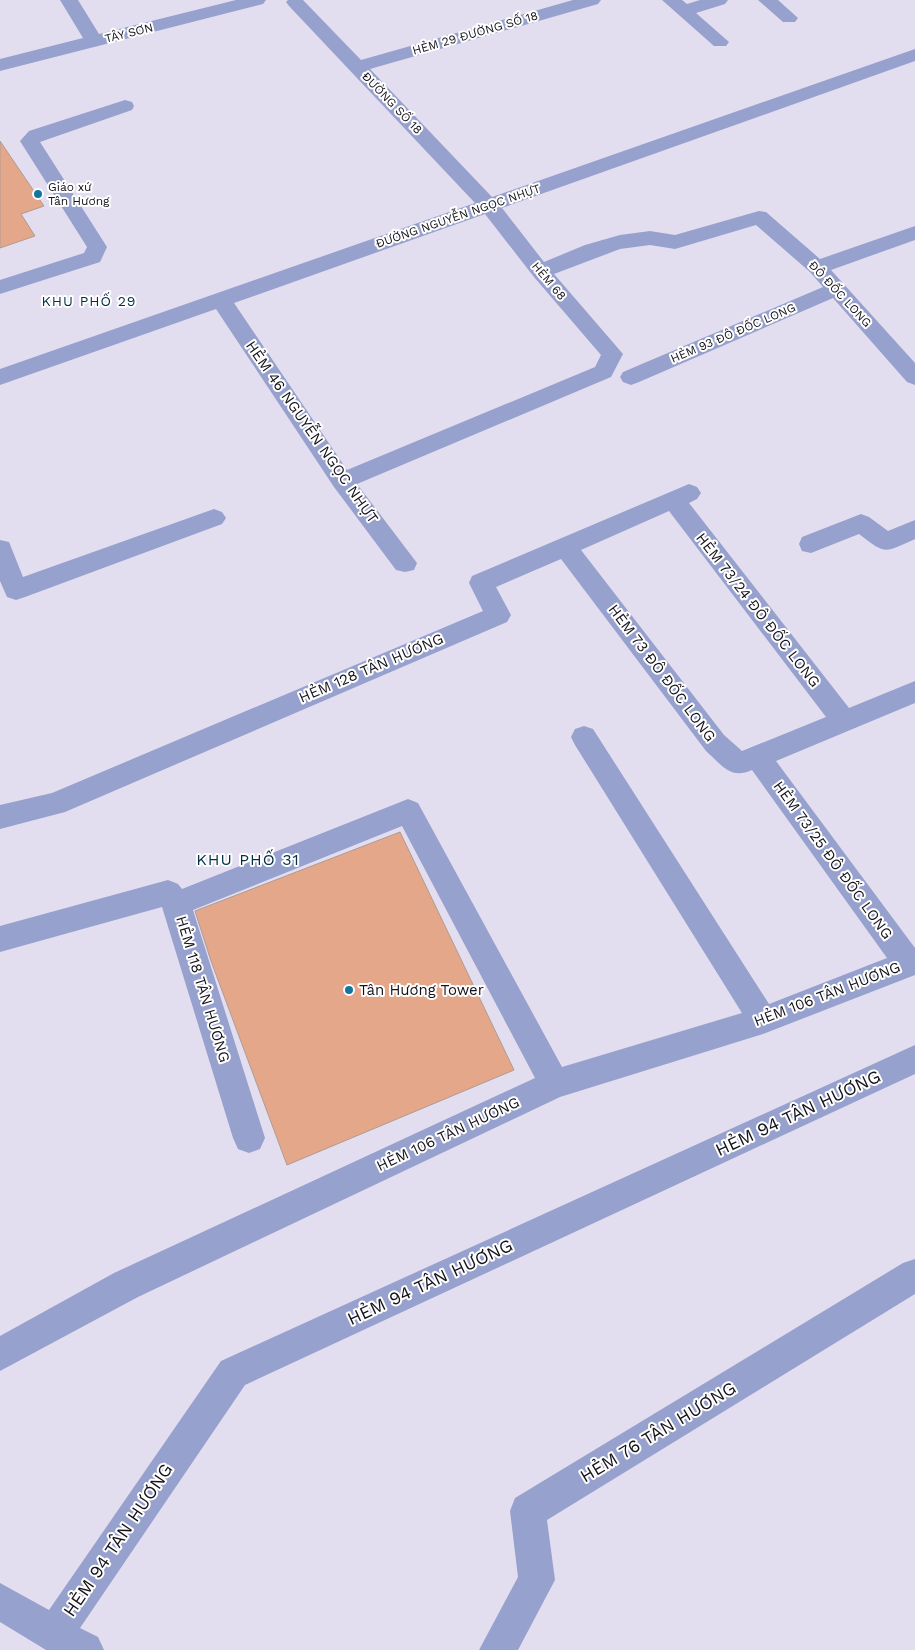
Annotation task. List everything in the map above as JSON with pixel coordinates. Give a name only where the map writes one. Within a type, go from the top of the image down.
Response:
[{"type":"street","points":[[69,0],[94,41]]},
{"type":"street","name":"TÂY SƠN","points":[[0,65],[257,0]]},
{"type":"street","name":"HẺM 29 ĐƯỜNG SỐ 18","points":[[357,66],[592,0]]},
{"type":"street","points":[[677,5],[719,0]]},
{"type":"street","points":[[767,0],[789,18]]},
{"type":"street","name":"ĐƯỜNG SỐ 18","points":[[297,1],[489,205]]},
{"type":"street","points":[[677,5],[720,42]]},
{"type":"street","name":"ĐƯỜNG NGUYỄN NGỌC NHỰT","points":[[0,377],[915,55]]},
{"type":"street","points":[[0,287],[93,257],[97,247],[30,141],[36,135],[125,106]]},
{"type":"street","name":"HẺM 68","points":[[342,481],[608,363],[489,205]]},
{"type":"street","name":"ĐÔ ĐỐC LONG","points":[[541,272],[561,262],[602,248],[644,238],[674,242],[700,236],[759,217],[817,267],[915,377]]},
{"type":"street","points":[[817,267],[915,233]]},
{"type":"street","name":"HẺM 93 ĐÔ ĐỐC LONG","points":[[631,377],[836,289]]},
{"type":"street","name":"HẺM 46 NGUYỄN NGỌC NHỰT","points":[[221,300],[342,481],[405,563]]},
{"type":"street","name":"HẺM 128 TÂN HƯƠNG","points":[[0,816],[55,804],[498,615],[481,583],[681,496]]},
{"type":"street","name":"HẺM 73/24 ĐÔ ĐỐC LONG","points":[[681,496],[843,720]]},
{"type":"street","points":[[0,549],[16,590],[214,518]]},
{"type":"street","points":[[811,544],[861,523],[886,542],[915,529]]},
{"type":"street","name":"HẺM 73 ĐÔ ĐỐC LONG","points":[[566,546],[715,743],[739,764],[915,692]]},
{"type":"street","points":[[584,737],[763,1020]]},
{"type":"street","name":"HẺM 73/25 ĐÔ ĐỐC LONG","points":[[757,756],[912,962]]},
{"type":"street","points":[[177,904],[408,811],[555,1084]]},
{"type":"street","name":"HẺM 118 TÂN HƯƠNG","points":[[0,939],[168,893],[177,904],[249,1138]]},
{"type":"street","name":"HẺM 106 TÂN HƯƠNG","points":[[0,1354],[126,1285],[555,1084],[763,1020],[912,962]]},
{"type":"street","name":"HẺM 94 TÂN HƯƠNG","points":[[70,1642],[233,1373],[915,1059]]},
{"type":"street","name":"HẺM 76 TÂN HƯƠNG","points":[[498,1650],[537,1580],[528,1511],[915,1276]]},
{"type":"street","points":[[0,1601],[70,1642]]},
{"type":"building","points":[[0,141],[44,206],[21,214],[35,236],[0,248]]},
{"type":"building","name":"Tân Hương Tower","points":[[400,832],[514,1070],[287,1165],[211,961],[195,911]]},
{"type":"place","name":"Giáo xứ Tân Hương","points":[[38,194]]},
{"type":"place","name":"Tân Hương Tower","points":[[349,990]]},
{"type":"district","name":"KHU PHỐ 29","points":[[89,301]]},
{"type":"district","name":"KHU PHỐ 31","points":[[248,859]]}]
